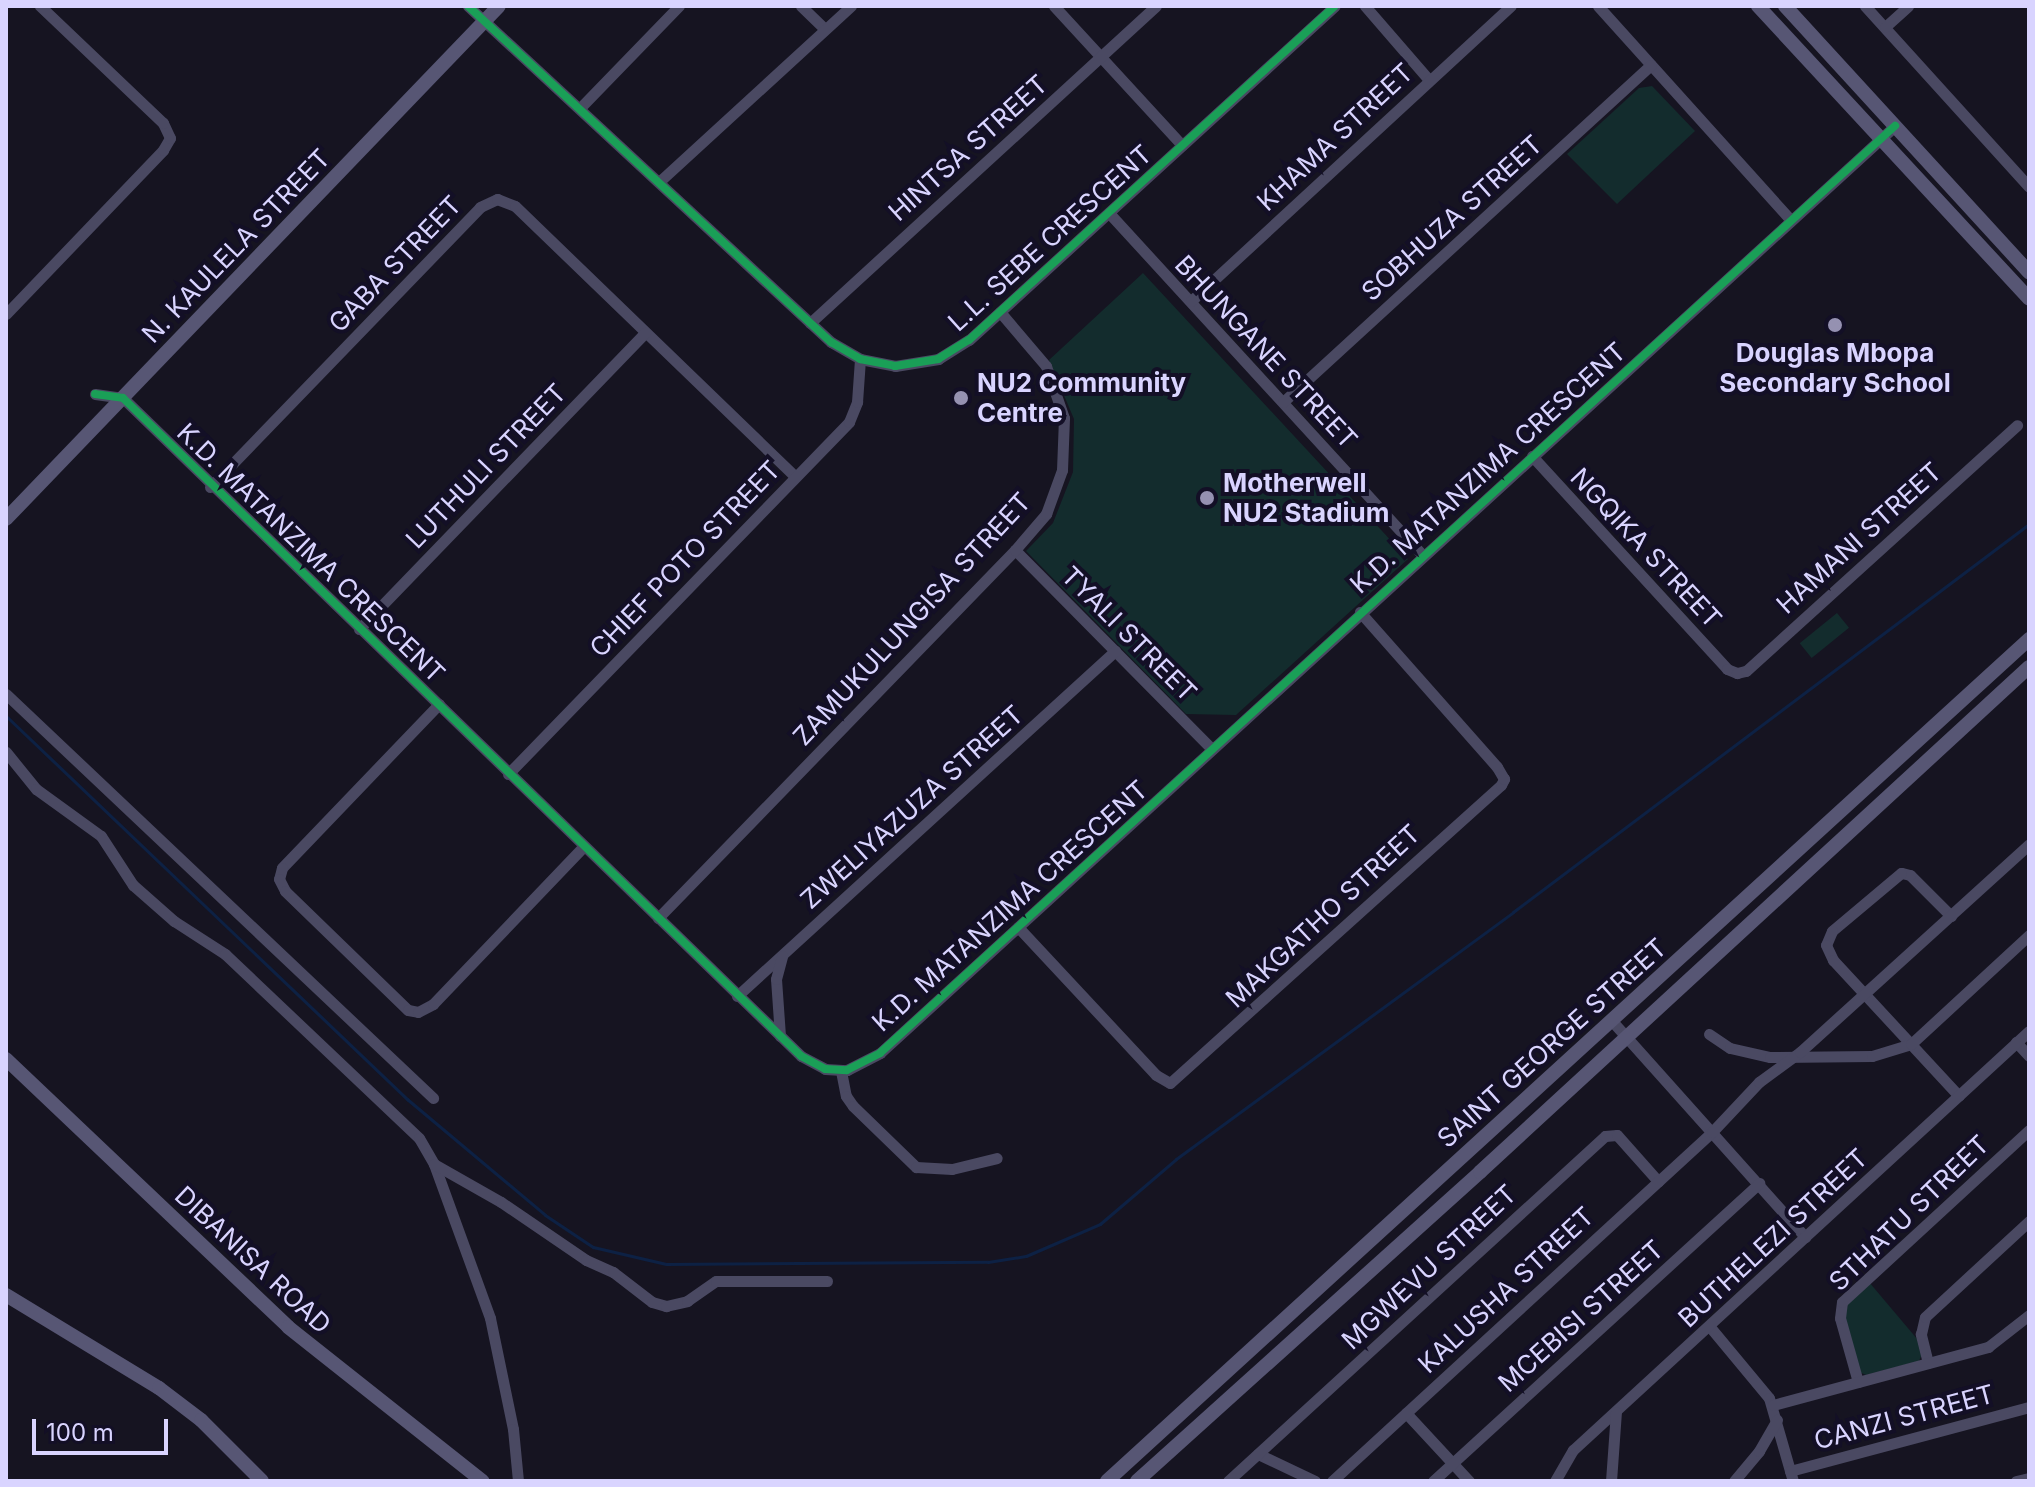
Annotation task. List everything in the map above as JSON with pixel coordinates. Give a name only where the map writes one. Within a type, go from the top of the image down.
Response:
[{"type":"main road","name":"N. KAULELA STREET","points":[[6,519],[499,6]]},
{"type":"main road","points":[[1758,6],[2029,299]]},
{"type":"main road","points":[[1785,6],[2029,272]]},
{"type":"main road","name":"SAINT GEORGE STREET","points":[[1107,1481],[2029,639]]},
{"type":"main road","name":"SAINT GEORGE STREET","points":[[1137,1481],[2029,667]]},
{"type":"main road","name":"DIBANISA ROAD","points":[[6,1059],[288,1327],[482,1481]]},
{"type":"main road","points":[[6,1295],[159,1388],[201,1420],[262,1481]]},
{"type":"street","points":[[6,314],[163,150],[170,138],[163,123],[40,6]]},
{"type":"street","name":"L.L. SEBE CRESCENT","points":[[468,6],[831,342],[860,359],[895,366],[938,359],[960,347],[1335,6]]},
{"type":"street","points":[[580,108],[679,6]]},
{"type":"street","points":[[801,6],[825,29]]},
{"type":"street","points":[[660,181],[851,6]]},
{"type":"street","points":[[1054,6],[1182,145]]},
{"type":"street","name":"HINTSA STREET","points":[[810,323],[1156,6]]},
{"type":"street","points":[[1365,6],[1429,80]]},
{"type":"street","name":"KHAMA STREET","points":[[1191,301],[1511,6]]},
{"type":"street","points":[[1598,6],[1791,220]]},
{"type":"street","points":[[1865,6],[2029,187]]},
{"type":"street","points":[[1885,27],[1908,6]]},
{"type":"street","name":"SOBHUZA STREET","points":[[1283,402],[1651,65]]},
{"type":"street","name":"K.D. MATANZIMA CRESCENT","points":[[123,398],[210,487],[439,704],[737,996],[809,1063],[841,1071],[856,1067],[880,1053],[1895,126]]},
{"type":"street","name":"GABA STREET","points":[[210,487],[480,207],[492,200],[504,200],[515,206],[795,476]]},
{"type":"street","name":"BHUNGANE STREET","points":[[1109,213],[1423,556]]},
{"type":"street","name":"ZAMUKULUNGISA STREET","points":[[658,918],[1015,550],[1052,502],[1062,470],[1064,418],[1046,366],[1000,312]]},
{"type":"street","name":"LUTHULI STREET","points":[[359,629],[645,333]]},
{"type":"street","name":"CHIEF POTO STREET","points":[[508,774],[853,413],[860,359]]},
{"type":"street","points":[[95,394],[123,398]]},
{"type":"street","name":"HAMANI STREET","points":[[1727,669],[1737,673],[1746,671],[2017,425]]},
{"type":"street","name":"NGQIKA STREET","points":[[1532,456],[1727,669]]},
{"type":"street","name":"TYALI STREET","points":[[1015,550],[1212,749]]},
{"type":"street","name":"MAKGATHO STREET","points":[[1018,927],[1156,1075],[1170,1083],[1504,779],[1360,612]]},
{"type":"street","name":"ZWELIYAZUZA STREET","points":[[737,996],[1115,651]]},
{"type":"street","points":[[6,694],[433,1098]]},
{"type":"street","points":[[439,704],[282,868],[279,879],[285,891],[408,1010],[418,1012],[433,1004],[583,847]]},
{"type":"street","points":[[6,752],[36,789],[101,836],[127,878],[161,911],[225,954],[385,1102],[419,1138],[434,1164],[490,1318],[513,1429],[518,1481]]},
{"type":"street","name":"KALUSHA STREET","points":[[1332,1481],[1712,1132],[1759,1082],[1794,1057],[1851,1003],[1865,995],[2029,844]]},
{"type":"street","points":[[1951,916],[1915,879],[1901,873],[1832,931],[1826,942],[1829,954],[1959,1096]]},
{"type":"street","points":[[1709,1034],[1730,1048],[1770,1057],[1872,1056],[1911,1044],[2029,935]]},
{"type":"street","points":[[780,1036],[776,979],[782,955]]},
{"type":"street","points":[[1612,1021],[1805,1237]]},
{"type":"street","name":"BUTHELEZI STREET","points":[[1555,1481],[1566,1458],[2029,1031]]},
{"type":"street","points":[[2016,1042],[2029,1056]]},
{"type":"street","points":[[841,1071],[853,1106],[916,1167],[952,1169],[997,1158]]},
{"type":"street","name":"STHATU STREET","points":[[1858,1382],[1840,1318],[1842,1302],[2029,1130]]},
{"type":"street","name":"MGWEVU STREET","points":[[1228,1481],[1605,1136],[1617,1135],[1658,1181]]},
{"type":"street","points":[[434,1164],[501,1202],[586,1260],[613,1272],[652,1302],[666,1306],[687,1301],[716,1281],[827,1281]]},
{"type":"street","name":"MCEBISI STREET","points":[[1433,1481],[1759,1183]]},
{"type":"street","points":[[1928,1363],[1921,1334],[1925,1317],[2029,1221]]},
{"type":"street","points":[[1773,1405],[1994,1345],[2029,1315]]},
{"type":"street","points":[[1710,1327],[1773,1405],[1792,1478]]},
{"type":"street","name":"CANZI STREET","points":[[1792,1478],[2029,1407]]},
{"type":"street","points":[[1611,1481],[1616,1412]]},
{"type":"street","points":[[1406,1413],[1469,1481]]},
{"type":"street","points":[[1734,1481],[1759,1451],[1777,1420]]},
{"type":"street","points":[[1258,1454],[1315,1481]]},
{"type":"street","points":[[2016,1481],[2029,1478]]},
{"type":"green space","points":[[1652,86],[1695,131],[1617,204],[1567,154],[1639,88]]},
{"type":"green space","name":"Motherwell NU2 Stadium","points":[[1143,273],[1408,559],[1236,715],[1186,714],[1026,551],[1053,523],[1073,472],[1074,419],[1049,360]]},
{"type":"green space","points":[[1837,613],[1849,628],[1812,658],[1800,643]]},
{"type":"green space","points":[[1869,1282],[1918,1340],[1922,1354],[1919,1361],[1866,1375],[1859,1372],[1842,1314],[1846,1301]]},
{"type":"waterway","points":[[6,716],[407,1099],[545,1215],[593,1247],[666,1264],[988,1262],[1026,1256],[1100,1224],[1176,1159],[1513,912],[2029,524]]},
{"type":"cycle path","points":[[468,6],[831,342],[860,359],[895,366],[938,359],[969,340],[1335,6]]},
{"type":"cycle path","points":[[95,394],[123,398],[801,1056],[825,1069],[847,1070],[880,1053],[1895,126]]},
{"type":"place","name":"Douglas Mbopa Secondary School","points":[[1835,325]]},
{"type":"place","name":"NU2 Community Centre","points":[[961,398]]},
{"type":"place","name":"Motherwell NU2 Stadium","points":[[1207,498]]}]
